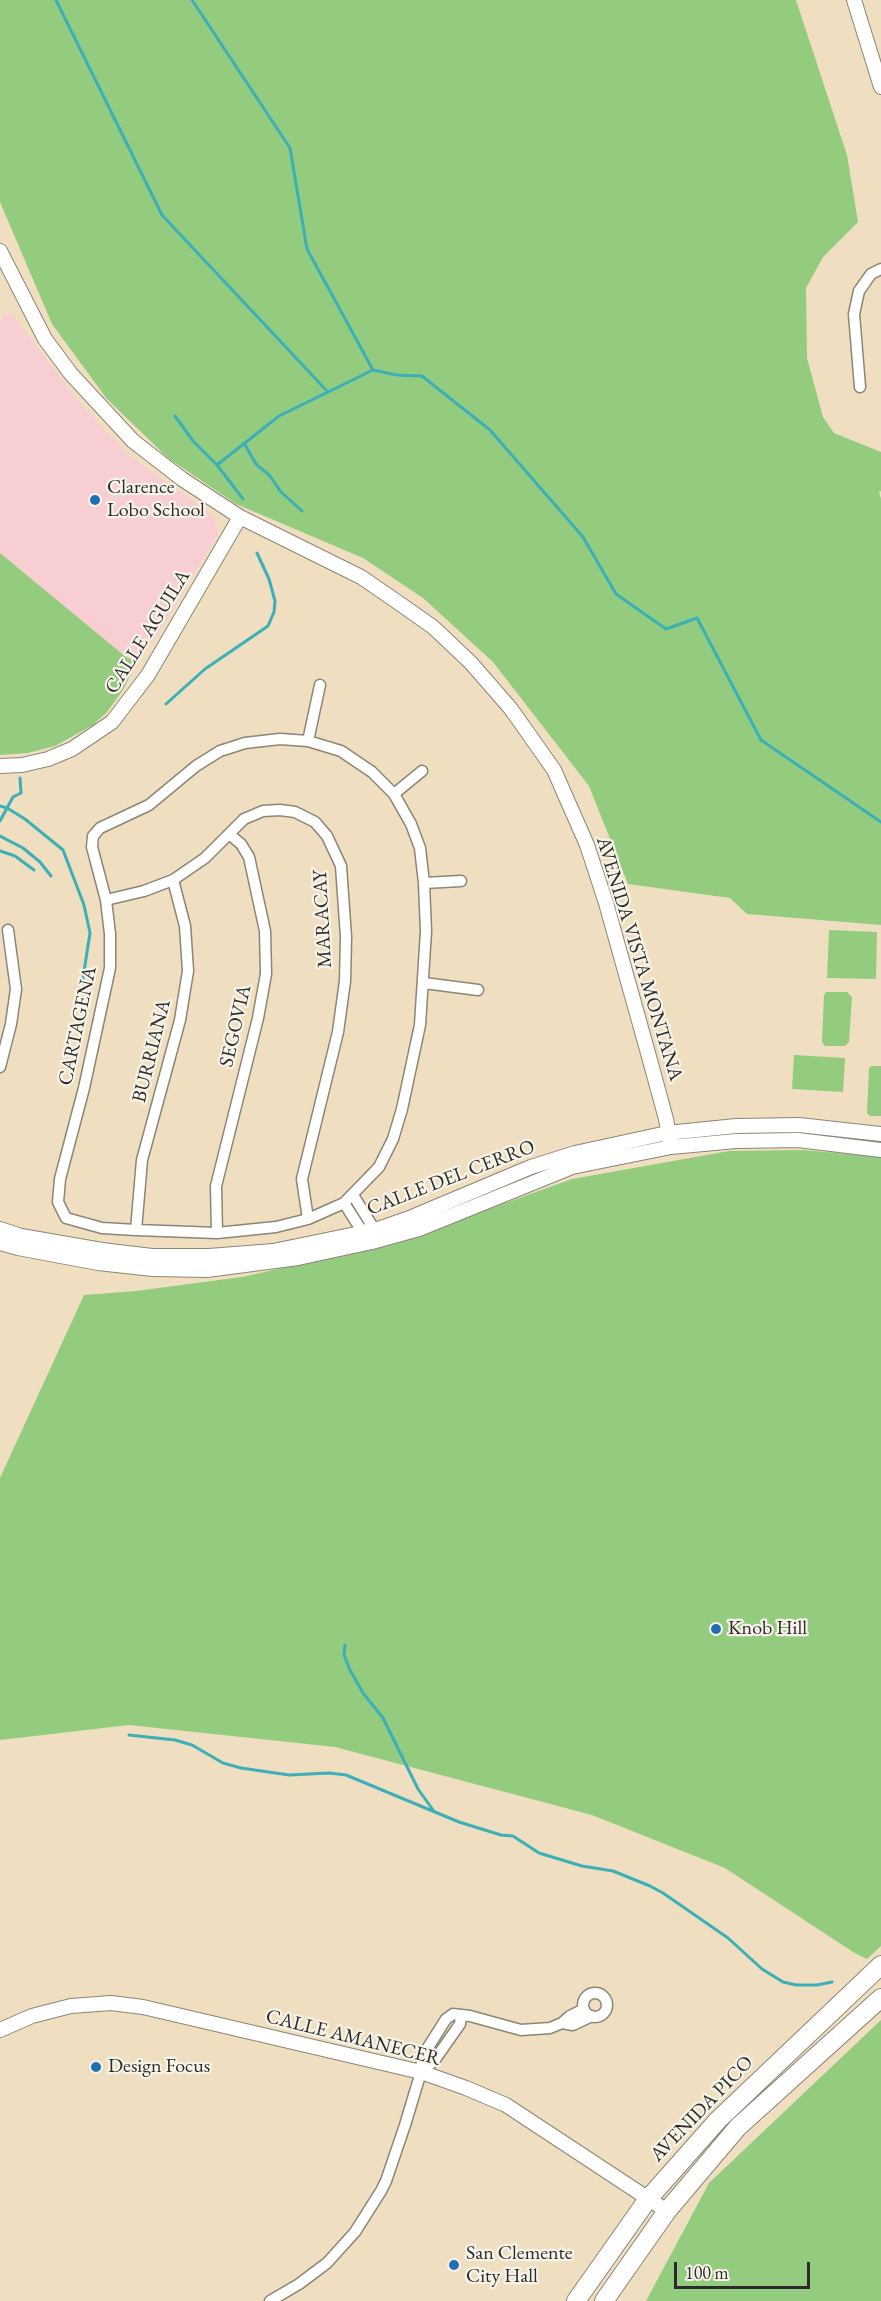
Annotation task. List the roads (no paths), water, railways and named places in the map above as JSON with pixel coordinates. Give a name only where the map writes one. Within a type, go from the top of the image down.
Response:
[{"type":"highway","name":"AVENIDA PICO","points":[[576,2301],[648,2199],[718,2120],[881,1965]]},
{"type":"highway","name":"AVENIDA PICO","points":[[604,2301],[667,2211],[738,2127],[881,1998]]},
{"type":"street","points":[[854,0],[881,87]]},
{"type":"street","name":"AVENIDA VISTA MONTANA","points":[[0,251],[45,339],[100,408],[153,458],[240,517],[360,577],[396,601],[433,627],[471,663],[511,709],[554,770],[587,845],[642,1031],[666,1119],[671,1147]]},
{"type":"street","points":[[860,387],[854,314],[859,291],[872,274],[881,269]]},
{"type":"street","name":"CALLE AGUILA","points":[[0,766],[22,765],[48,759],[72,749],[112,722],[148,675],[240,517]]},
{"type":"street","points":[[136,1230],[217,1233],[276,1227],[308,1219],[349,1199],[379,1167],[393,1139],[418,1035],[424,983],[426,931],[420,848],[411,824],[394,795],[372,772],[340,751],[308,741],[320,685]]},
{"type":"street","name":"CARTAGENA","points":[[136,1230],[102,1228],[66,1218],[58,1203],[60,1179],[84,1088],[110,968],[110,934],[106,900],[92,839],[97,830],[149,805],[196,766],[220,751],[257,741],[280,739],[308,741]]},
{"type":"street","points":[[394,795],[422,771]]},
{"type":"street","name":"MARACAY","points":[[106,900],[144,891],[172,880],[205,858],[244,819],[263,811],[295,812],[315,822],[327,836],[340,866],[345,919],[345,981],[338,1032],[302,1179],[308,1219]]},
{"type":"street","name":"SEGOVIA","points":[[217,1233],[216,1186],[258,1018],[266,974],[265,931],[249,857],[241,844],[229,834]]},
{"type":"street","name":"BURRIANA","points":[[136,1230],[142,1160],[180,1020],[188,971],[185,926],[172,880]]},
{"type":"street","points":[[424,883],[461,881]]},
{"type":"street","points":[[0,1067],[11,1024],[16,989],[8,930]]},
{"type":"street","points":[[424,983],[478,990]]},
{"type":"street","name":"CALLE DEL CERRO","points":[[0,1243],[98,1263],[153,1269],[207,1270],[298,1258],[370,1237],[542,1163],[575,1153],[667,1133],[736,1126],[799,1125],[881,1134]]},
{"type":"street","name":"CALLE DEL CERRO","points":[[0,1229],[21,1236],[152,1256],[198,1256],[273,1251],[419,1229],[572,1167],[671,1147],[736,1141],[798,1140],[881,1150]]},
{"type":"street","points":[[349,1199],[371,1224],[370,1237]]},
{"type":"street","name":"CALLE AMANECER","points":[[0,2030],[42,2013],[71,2006],[111,2003],[142,2007],[421,2072],[506,2105],[667,2211]]},
{"type":"street","points":[[270,2301],[299,2284],[327,2263],[360,2224],[386,2181],[421,2072],[422,2057],[446,2019],[453,2014],[461,2015],[521,2030],[550,2028],[562,2023],[570,2016],[588,2012]]},
{"type":"waterway","points":[[56,0],[162,215],[327,391]]},
{"type":"waterway","points":[[192,0],[290,148],[307,249],[373,370]]},
{"type":"waterway","points":[[217,465],[279,416],[373,370],[397,375],[422,376],[490,430],[583,537],[616,594],[666,629],[697,618],[761,740],[881,822]]},
{"type":"waterway","points":[[175,416],[193,441],[217,465],[243,499]]},
{"type":"waterway","points":[[244,443],[256,464],[302,511]]},
{"type":"waterway","points":[[166,704],[205,669],[268,626],[274,612],[275,601],[269,579],[257,553]]},
{"type":"waterway","points":[[0,821],[13,797],[21,793],[20,778]]},
{"type":"waterway","points":[[0,806],[25,819],[63,850],[84,905],[90,933],[83,978]]},
{"type":"waterway","points":[[0,836],[23,848],[40,862],[51,876]]},
{"type":"waterway","points":[[0,851],[15,856],[34,870]]},
{"type":"waterway","points":[[345,1645],[344,1655],[350,1670],[363,1693],[383,1718],[418,1789],[433,1810]]},
{"type":"waterway","points":[[129,1735],[175,1740],[192,1745],[223,1763],[241,1768],[289,1775],[329,1773],[346,1775],[459,1822],[501,1835],[513,1836],[539,1853],[582,1866],[613,1871],[650,1886],[728,1938],[762,1969],[783,1982],[796,1985],[832,1982]]},
{"type":"place","name":"Clarence Lobo School","points":[[95,500]]},
{"type":"place","name":"Knob Hill","points":[[716,1629]]},
{"type":"place","name":"Design Focus","points":[[96,2067]]},
{"type":"place","name":"San Clemente City Hall","points":[[454,2265]]}]
